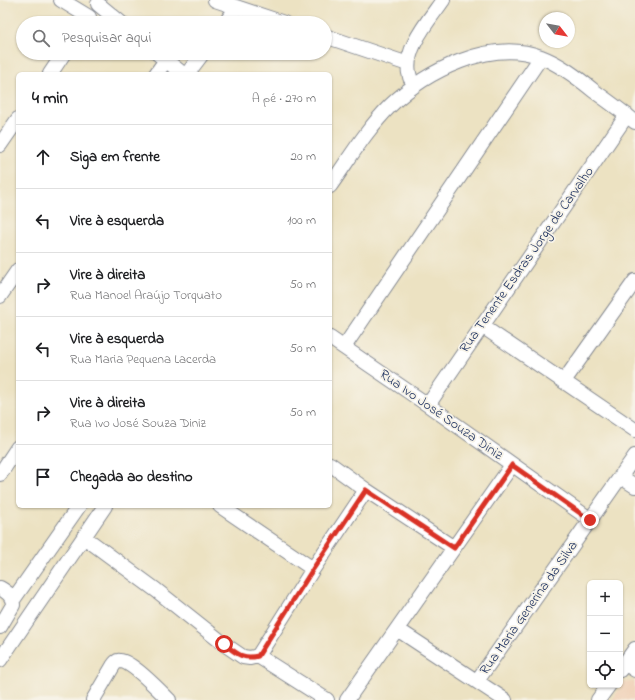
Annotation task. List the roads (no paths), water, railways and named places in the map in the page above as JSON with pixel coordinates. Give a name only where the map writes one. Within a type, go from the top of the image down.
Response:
[{"type":"street","points":[[61,0],[82,16]]},
{"type":"street","points":[[215,0],[262,16]]},
{"type":"street","points":[[415,84],[410,77],[408,64],[411,52],[417,38],[443,0]]},
{"type":"street","points":[[90,16],[100,2],[114,16]]},
{"type":"street","points":[[231,16],[237,8]]},
{"type":"street","points":[[332,38],[408,64]]},
{"type":"street","points":[[332,183],[369,131],[389,106],[415,84],[457,62],[490,52],[513,50],[541,57],[566,70],[631,119]]},
{"type":"street","points":[[344,347],[541,57]]},
{"type":"street","points":[[51,72],[59,60]]},
{"type":"street","points":[[157,72],[160,60]]},
{"type":"street","points":[[165,60],[180,72]]},
{"type":"street","points":[[189,72],[198,60]]},
{"type":"street","name":"Rua Tenente Esdras Jorge de Carvalho","points":[[428,405],[482,326],[631,119]]},
{"type":"street","points":[[0,145],[16,122]]},
{"type":"street","points":[[0,296],[16,273]]},
{"type":"street","points":[[564,381],[635,281]]},
{"type":"street","points":[[482,326],[635,430]]},
{"type":"street","name":"Rua Ivo José Souza Diniz","points":[[332,339],[428,405],[590,520]]},
{"type":"street","points":[[0,474],[16,450]]},
{"type":"street","name":"Rua Maria Generina da Silva","points":[[477,681],[635,456]]},
{"type":"street","points":[[332,465],[366,490],[454,548]]},
{"type":"street","points":[[347,700],[512,465]]},
{"type":"street","points":[[621,477],[635,486]]},
{"type":"street","points":[[84,536],[156,590],[224,644],[243,657],[250,658],[258,656],[313,569],[366,490]]},
{"type":"street","points":[[0,627],[13,605],[6,593],[77,508]]},
{"type":"street","points":[[0,660],[104,508]]},
{"type":"street","points":[[223,508],[313,569]]},
{"type":"street","points":[[397,629],[505,700]]},
{"type":"street","points":[[627,668],[635,649]]},
{"type":"street","points":[[258,656],[327,700]]},
{"type":"street","points":[[93,700],[113,666],[120,660],[143,675],[169,700]]},
{"type":"street","points":[[598,700],[607,688]]}]
